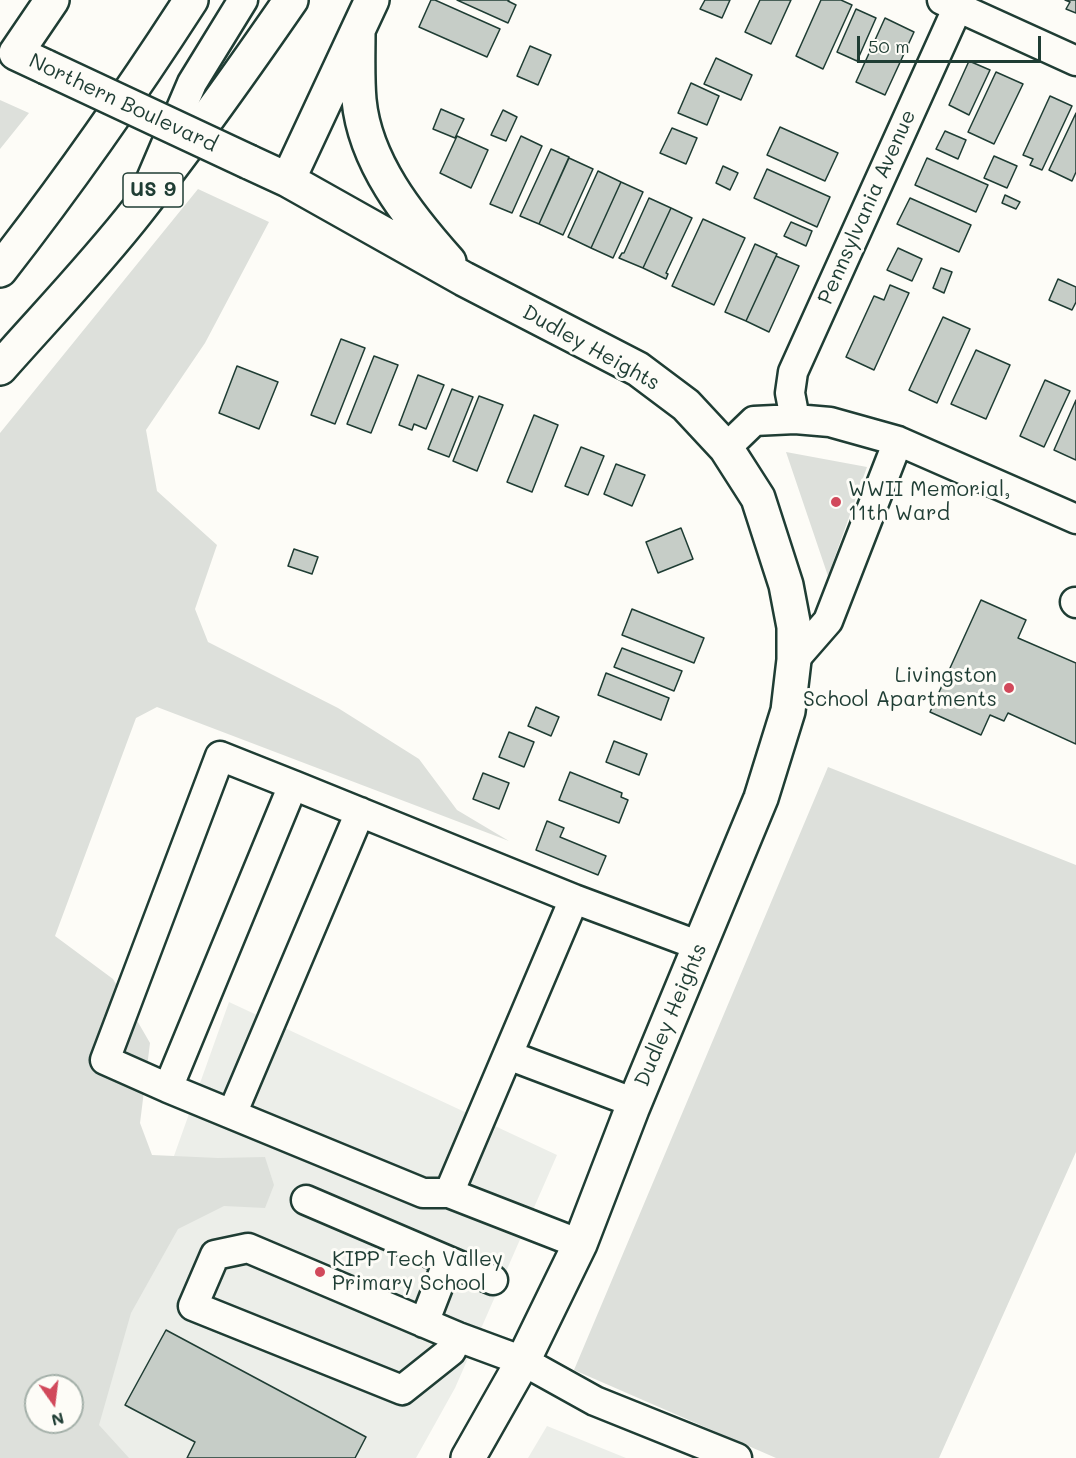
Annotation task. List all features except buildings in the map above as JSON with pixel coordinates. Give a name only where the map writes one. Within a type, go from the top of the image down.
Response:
[{"type":"main road","name":"Northern Boulevard","points":[[52,0],[8,49],[288,180],[464,279]]},
{"type":"main road","points":[[153,58],[177,0]]},
{"type":"main road","points":[[0,270],[50,205],[191,0]]},
{"type":"main road","name":"US 9","points":[[0,368],[101,255],[137,211],[217,105],[291,0]]},
{"type":"main road","points":[[288,180],[372,0]]},
{"type":"main road","points":[[358,31],[359,101],[370,144],[393,191],[464,279]]},
{"type":"main road","name":"Dudley Heights","points":[[464,279],[638,369],[686,405],[726,448],[758,498],[774,544],[794,627],[794,660],[788,711],[761,798],[634,1103],[580,1244],[523,1361]]},
{"type":"main road","points":[[468,1458],[523,1361]]},
{"type":"street","points":[[137,211],[192,83],[243,0]]},
{"type":"street","points":[[954,2],[1076,61]]},
{"type":"street","name":"Pennsylvania Avenue","points":[[795,418],[790,393],[793,372],[954,2]]},
{"type":"street","points":[[726,448],[754,421],[795,418],[830,422],[898,441],[1076,519]]},
{"type":"street","points":[[794,660],[828,621],[898,441]]},
{"type":"street","points":[[580,1244],[449,1193],[423,1192],[105,1060],[220,756],[574,899],[700,946]]},
{"type":"street","points":[[168,1088],[293,784]]},
{"type":"street","points":[[232,1113],[360,812]]},
{"type":"street","points":[[449,1193],[574,899]]},
{"type":"street","points":[[508,1055],[634,1103]]},
{"type":"street","points":[[306,1200],[493,1280]]},
{"type":"street","points":[[458,1337],[451,1352],[402,1390],[193,1306],[215,1255],[248,1248],[458,1337],[523,1361],[595,1401],[737,1458]]},
{"type":"street","points":[[424,1323],[448,1261]]},
{"type":"shaded area","points":[[0,100],[29,113],[0,149]]},
{"type":"shaded area","points":[[198,189],[269,222],[205,343],[146,430],[157,491],[217,545],[195,609],[208,642],[338,708],[419,759],[457,810],[509,841],[157,707],[136,718],[55,936],[113,979],[150,1043],[140,1123],[152,1155],[218,1158],[265,1157],[274,1185],[265,1208],[224,1206],[178,1229],[131,1313],[99,1425],[129,1458],[0,1458],[0,433]]},
{"type":"shaded area","points":[[786,452],[867,467],[828,576]]},
{"type":"shaded area","points":[[828,767],[1076,865],[1076,1152],[939,1458],[776,1458],[574,1370]]},
{"type":"shaded area","name":"KIPP Tech Valley Primary School","points":[[229,1002],[557,1155],[455,1388],[416,1458],[66,1458],[75,1434],[84,1434],[84,1408]]},
{"type":"shaded area","points":[[547,1426],[626,1458],[528,1458]]},
{"type":"place","name":"WWII Memorial, 11th Ward","points":[[836,502]]},
{"type":"place","name":"Livingston School Apartments","points":[[1009,688]]},
{"type":"place","name":"KIPP Tech Valley Primary School","points":[[320,1272]]}]
